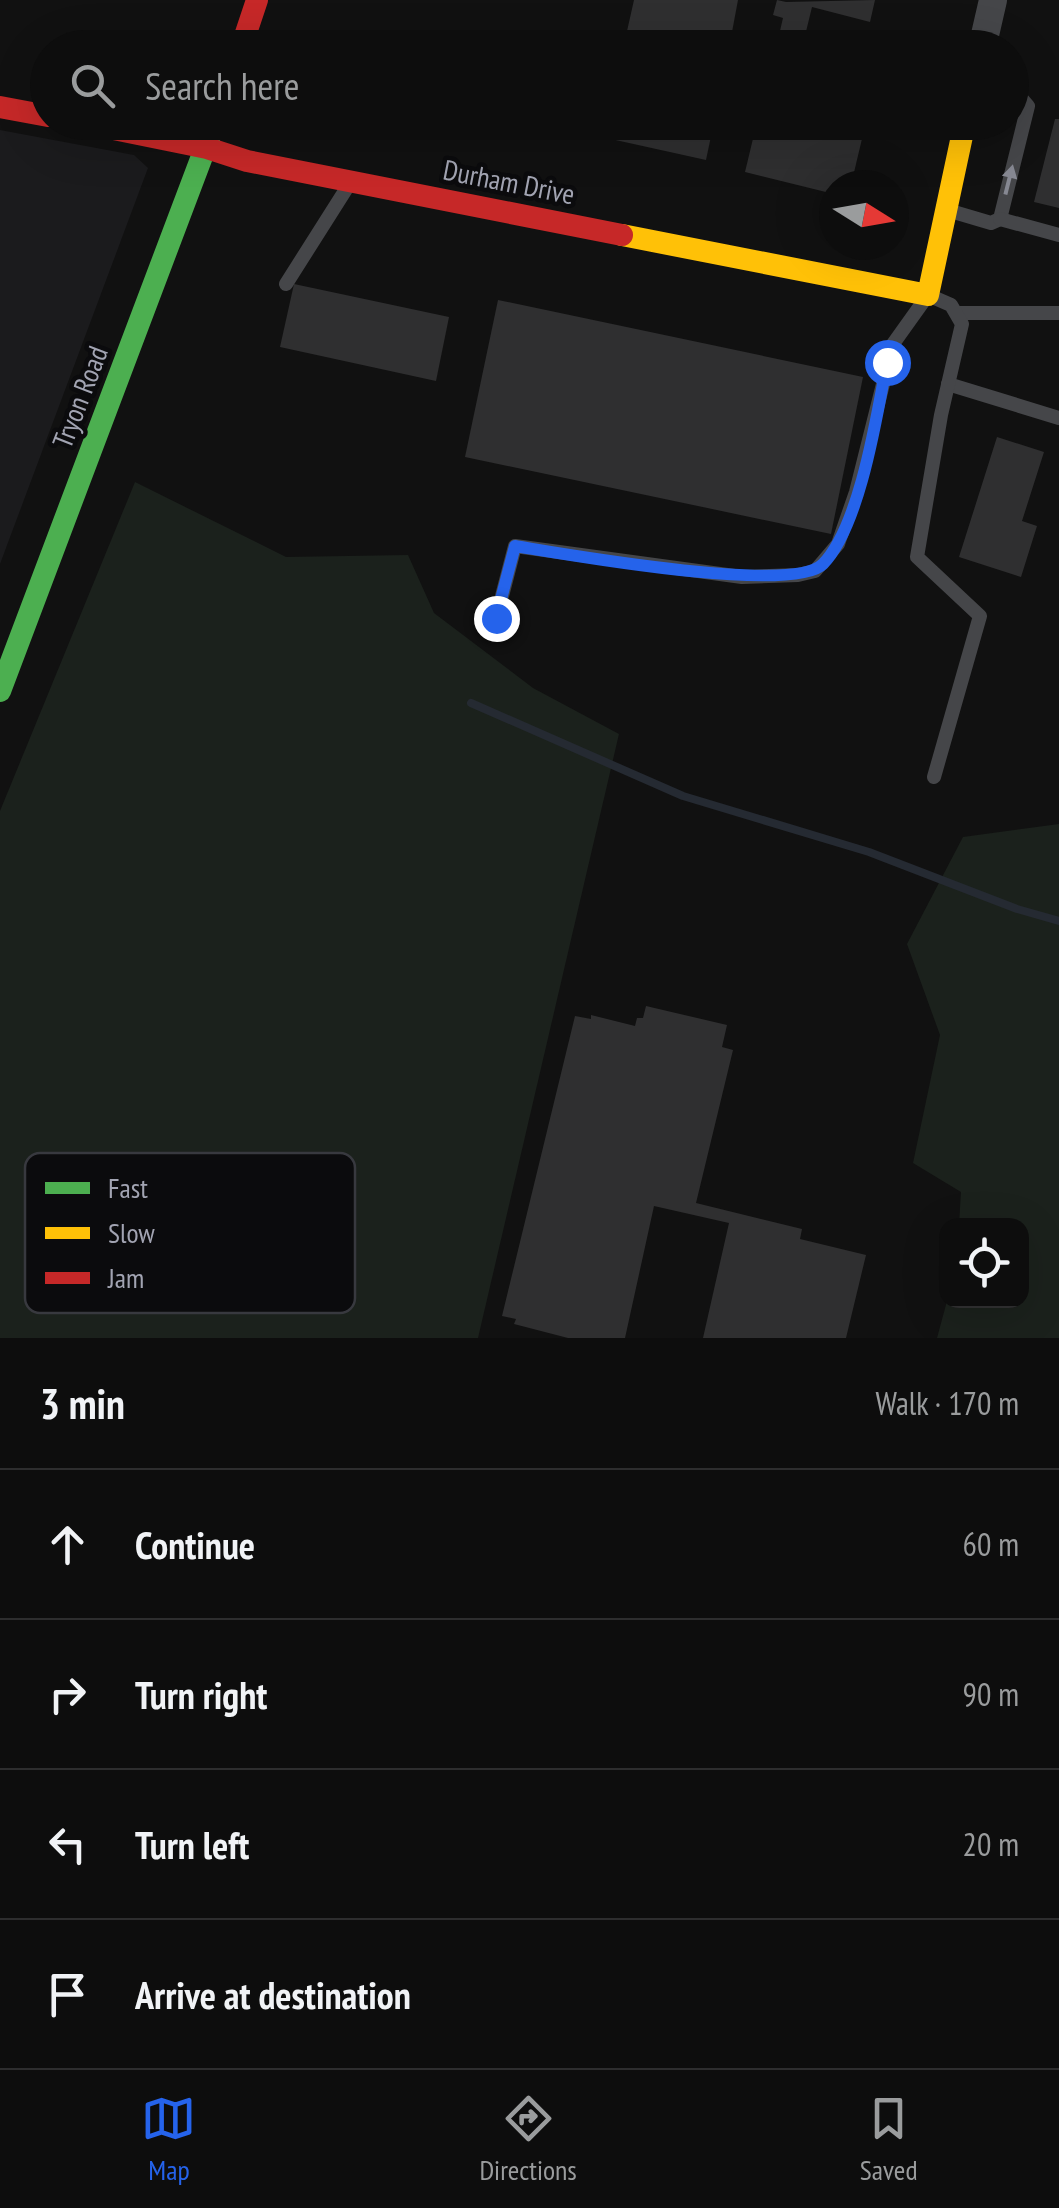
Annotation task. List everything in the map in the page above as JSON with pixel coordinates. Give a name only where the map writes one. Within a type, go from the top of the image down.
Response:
[{"type":"street","points":[[247,30],[257,0]]},
{"type":"street","points":[[986,30],[993,0]]},
{"type":"street","points":[[0,107],[30,113]]},
{"type":"street","name":"Durham Drive","points":[[167,140],[247,161],[928,295]]},
{"type":"street","name":"Tryon Road","points":[[0,692],[209,140]]},
{"type":"street","points":[[928,295],[961,140]]},
{"type":"lane","points":[[1000,219],[1020,140]]},
{"type":"lane","points":[[286,284],[351,182]]},
{"type":"lane","points":[[946,210],[990,223],[1000,219],[1059,235]]},
{"type":"lane","points":[[496,618],[515,546],[742,576],[815,571],[838,544],[856,492],[893,344],[928,295],[951,304],[962,324],[918,557],[980,616],[934,776]]},
{"type":"lane","points":[[958,314],[1059,313]]},
{"type":"lane","points":[[948,384],[1059,418]]},
{"type":"shaded area","points":[[0,130],[30,136],[30,140],[54,140],[134,155],[148,168],[0,564]]},
{"type":"shaded area","points":[[135,482],[286,557],[408,555],[434,613],[533,688],[619,734],[478,1338],[0,1338],[0,811]]},
{"type":"shaded area","points":[[1059,824],[1059,1338],[937,1338],[945,1308],[1029,1308],[1029,1218],[959,1218],[961,1192],[913,1163],[940,1035],[907,944],[963,837]]},
{"type":"building","points":[[634,0],[738,0],[732,30],[627,30]]},
{"type":"building","points":[[777,0],[875,0],[870,22],[812,7],[806,30],[780,30],[783,18],[773,15]]},
{"type":"building","points":[[1055,119],[1059,119],[1059,208],[1034,202]]},
{"type":"building","points":[[615,140],[710,140],[706,160]]},
{"type":"building","points":[[753,140],[862,140],[855,170],[819,170],[819,190],[745,172]]},
{"type":"building","points":[[294,284],[449,317],[436,381],[280,347]]},
{"type":"building","points":[[498,300],[863,377],[831,534],[465,457]]},
{"type":"building","points":[[997,437],[1044,452],[1022,521],[1037,526],[1021,577],[959,557]]},
{"type":"building","points":[[646,1006],[727,1025],[722,1047],[733,1050],[696,1203],[802,1229],[800,1239],[866,1255],[846,1338],[703,1338],[729,1223],[654,1206],[625,1338],[568,1338],[514,1324],[516,1319],[502,1316],[575,1016],[591,1019],[591,1015],[635,1026],[637,1018],[643,1018]]},
{"type":"waterway","points":[[471,703],[683,796],[869,852],[1017,909],[1059,921]]},
{"type":"traffic: fast","points":[[0,691],[208,140]]},
{"type":"traffic: slow","points":[[622,235],[928,295],[961,140]]},
{"type":"traffic: jam","points":[[247,30],[257,0]]},
{"type":"traffic: jam","points":[[0,107],[30,113]]},
{"type":"traffic: jam","points":[[168,140],[247,161],[622,235]]},
{"type":"route","points":[[496,618],[515,546],[742,576],[815,571],[838,544],[856,492],[874,431],[887,362]]}]
